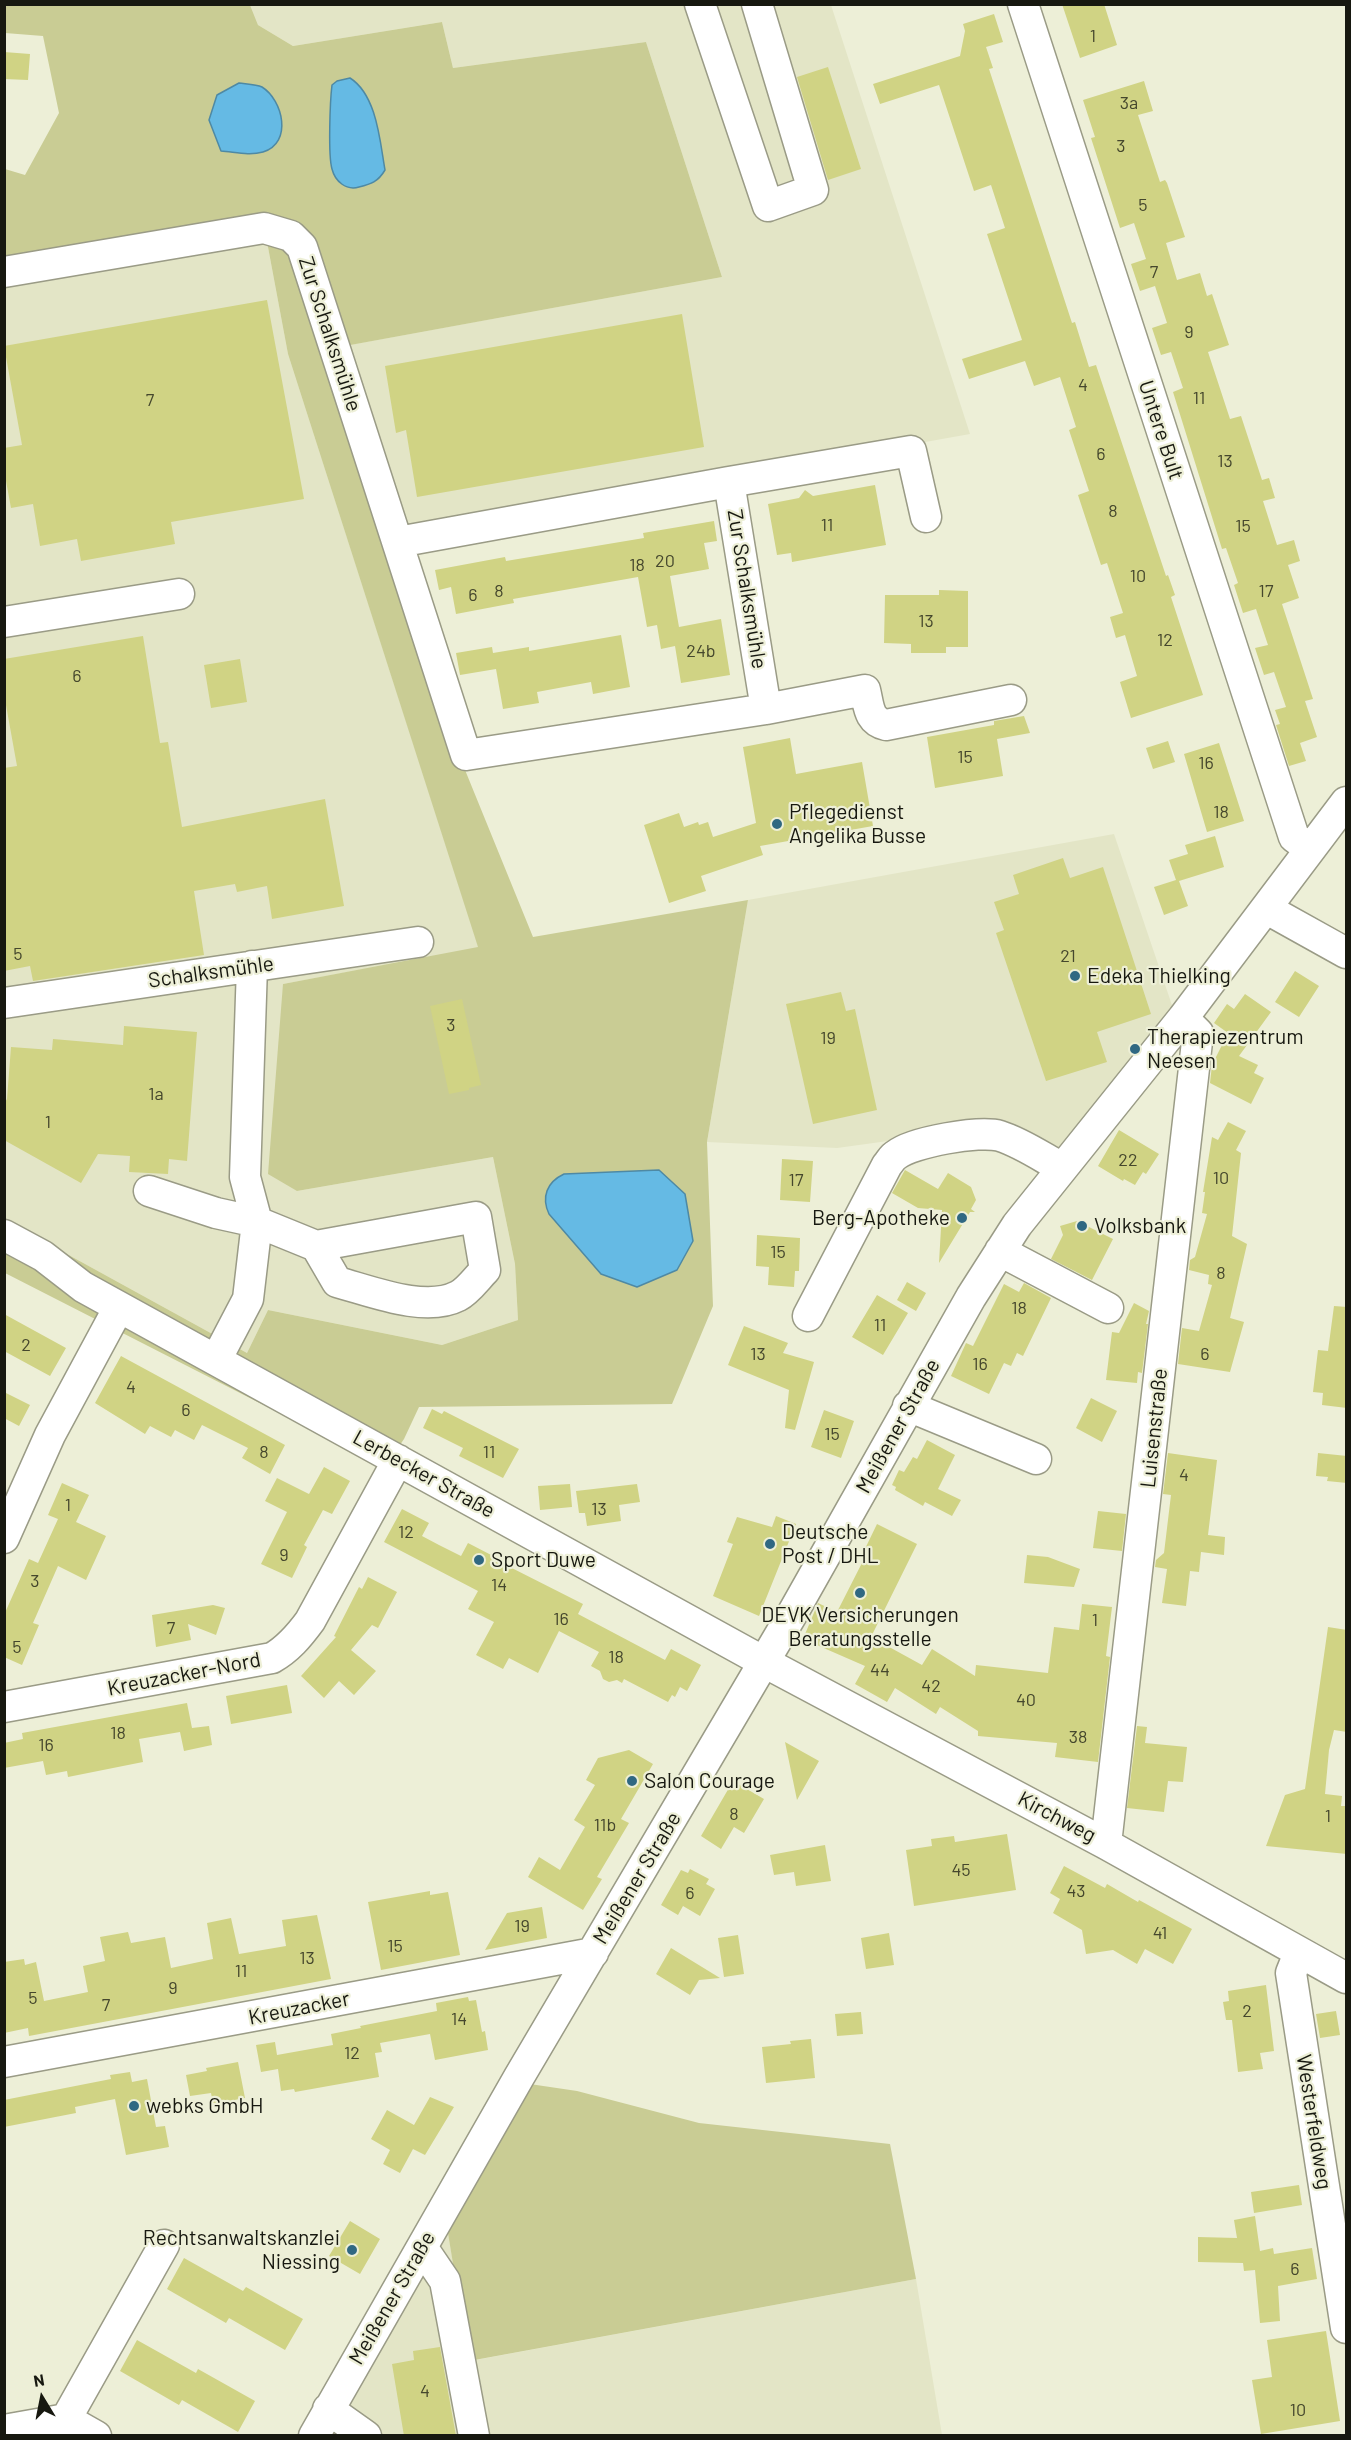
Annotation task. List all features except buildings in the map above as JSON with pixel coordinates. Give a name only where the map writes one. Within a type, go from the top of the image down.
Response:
[{"type":"street","points":[[700,4],[768,206],[813,190],[757,4]]},
{"type":"street","name":"Untere Bult","points":[[1023,4],[1294,837],[1310,849]]},
{"type":"street","name":"Zur Schalksmühle","points":[[4,272],[264,228],[291,236],[302,247],[466,755],[766,709],[865,690],[871,716],[877,723],[886,724],[1011,700]]},
{"type":"street","points":[[729,482],[911,451],[926,517]]},
{"type":"street","name":"Zur Schalksmühle","points":[[398,542],[729,482],[766,709]]},
{"type":"street","points":[[4,622],[179,594]]},
{"type":"street","name":"Meißener Straße","points":[[314,2436],[593,1953],[765,1662],[908,1406],[1000,1251],[1017,1225],[1183,1018],[1347,802]]},
{"type":"street","points":[[1267,909],[1347,953]]},
{"type":"street","name":"Schalksmühle","points":[[4,1003],[418,942]]},
{"type":"street","points":[[216,1360],[248,1299],[257,1222],[245,1178],[252,966]]},
{"type":"street","name":"Luisenstraße","points":[[1106,1844],[1198,1033],[1183,1018]]},
{"type":"street","points":[[807,1316],[887,1165],[895,1155],[910,1147],[934,1142],[980,1135],[997,1135],[1016,1142],[1062,1168]]},
{"type":"street","points":[[149,1191],[216,1213],[257,1222],[316,1246],[476,1217],[485,1270],[459,1296],[439,1302],[401,1299],[338,1282],[316,1246]]},
{"type":"street","name":"Lerbecker Straße","points":[[4,1235],[43,1256],[83,1287],[765,1662]]},
{"type":"street","points":[[1000,1251],[1108,1308]]},
{"type":"street","name":"Lerbecker Straße","points":[[4,1258],[36,1273],[83,1287]]},
{"type":"street","points":[[4,1538],[50,1435],[119,1307]]},
{"type":"street","points":[[908,1406],[1036,1459]]},
{"type":"street","name":"Kreuzacker-Nord","points":[[4,1707],[272,1658],[282,1652],[310,1622],[398,1460]]},
{"type":"street","name":"Kirchweg","points":[[765,1662],[1106,1844],[1347,1978]]},
{"type":"street","name":"Kreuzacker","points":[[4,2062],[593,1953]]},
{"type":"street","name":"Westerfeldweg","points":[[1299,1953],[1291,1973],[1347,2328]]},
{"type":"street","points":[[66,2419],[164,2245]]},
{"type":"street","points":[[422,2247],[445,2281],[474,2436]]},
{"type":"street","points":[[328,2409],[366,2436]]},
{"type":"street","points":[[4,2430],[66,2419],[96,2436]]},
{"type":"shaded area","points":[[250,5],[831,5],[970,434],[393,537],[333,348],[722,277],[646,42],[453,68],[442,22],[293,46],[258,25]]},
{"type":"shaded area","points":[[265,231],[288,354],[479,948],[283,984],[297,1191],[493,1157],[515,1264],[518,1320],[442,1345],[268,1310],[247,1353],[5,1220],[5,271]]},
{"type":"shaded area","points":[[1114,834],[1178,1023],[1068,1164],[990,1127],[837,1148],[707,1142],[748,900]]},
{"type":"shaded area","points":[[446,2221],[470,2361],[916,2279],[942,2435],[358,2436],[328,2414]]},
{"type":"green space","points":[[5,5],[250,5],[258,25],[293,46],[442,22],[453,68],[646,42],[722,277],[334,348],[463,765],[533,937],[748,900],[707,1142],[713,1306],[672,1404],[419,1407],[404,1439],[385,1467],[5,1273],[5,1220],[247,1353],[268,1310],[442,1345],[518,1320],[515,1264],[493,1157],[297,1191],[268,1174],[283,984],[478,947],[288,354],[265,231],[5,271],[5,169],[25,175],[59,113],[43,36],[5,33]]},
{"type":"green space","points":[[523,2083],[577,2091],[699,2123],[890,2144],[916,2279],[469,2361],[446,2221]]},
{"type":"water","points":[[350,78],[359,86],[372,107],[385,170],[374,182],[354,188],[342,184],[336,177],[332,169],[330,153],[332,85],[337,81]]},
{"type":"water","points":[[239,83],[262,87],[275,101],[279,111],[282,121],[278,140],[263,152],[247,154],[221,151],[209,120],[217,95]]},
{"type":"water","points":[[659,1170],[685,1194],[693,1241],[677,1270],[637,1287],[601,1274],[549,1214],[546,1202],[547,1191],[553,1181],[564,1174]]},
{"type":"place","name":"Pflegedienst Angelika Busse","points":[[777,824]]},
{"type":"place","name":"Edeka Thielking","points":[[1075,976]]},
{"type":"place","name":"Therapiezentrum Neesen","points":[[1135,1049]]},
{"type":"place","name":"Berg-Apotheke","points":[[962,1218]]},
{"type":"place","name":"Volksbank","points":[[1082,1226]]},
{"type":"place","name":"Deutsche Post / DHL","points":[[770,1544]]},
{"type":"place","name":"Sport Duwe","points":[[479,1560]]},
{"type":"place","name":"DEVK Versicherungen Beratungsstelle","points":[[860,1593]]},
{"type":"place","name":"Salon Courage","points":[[632,1781]]},
{"type":"place","name":"webks GmbH","points":[[134,2106]]},
{"type":"place","name":"Rechtsanwaltskanzlei Niessing","points":[[352,2250]]}]
